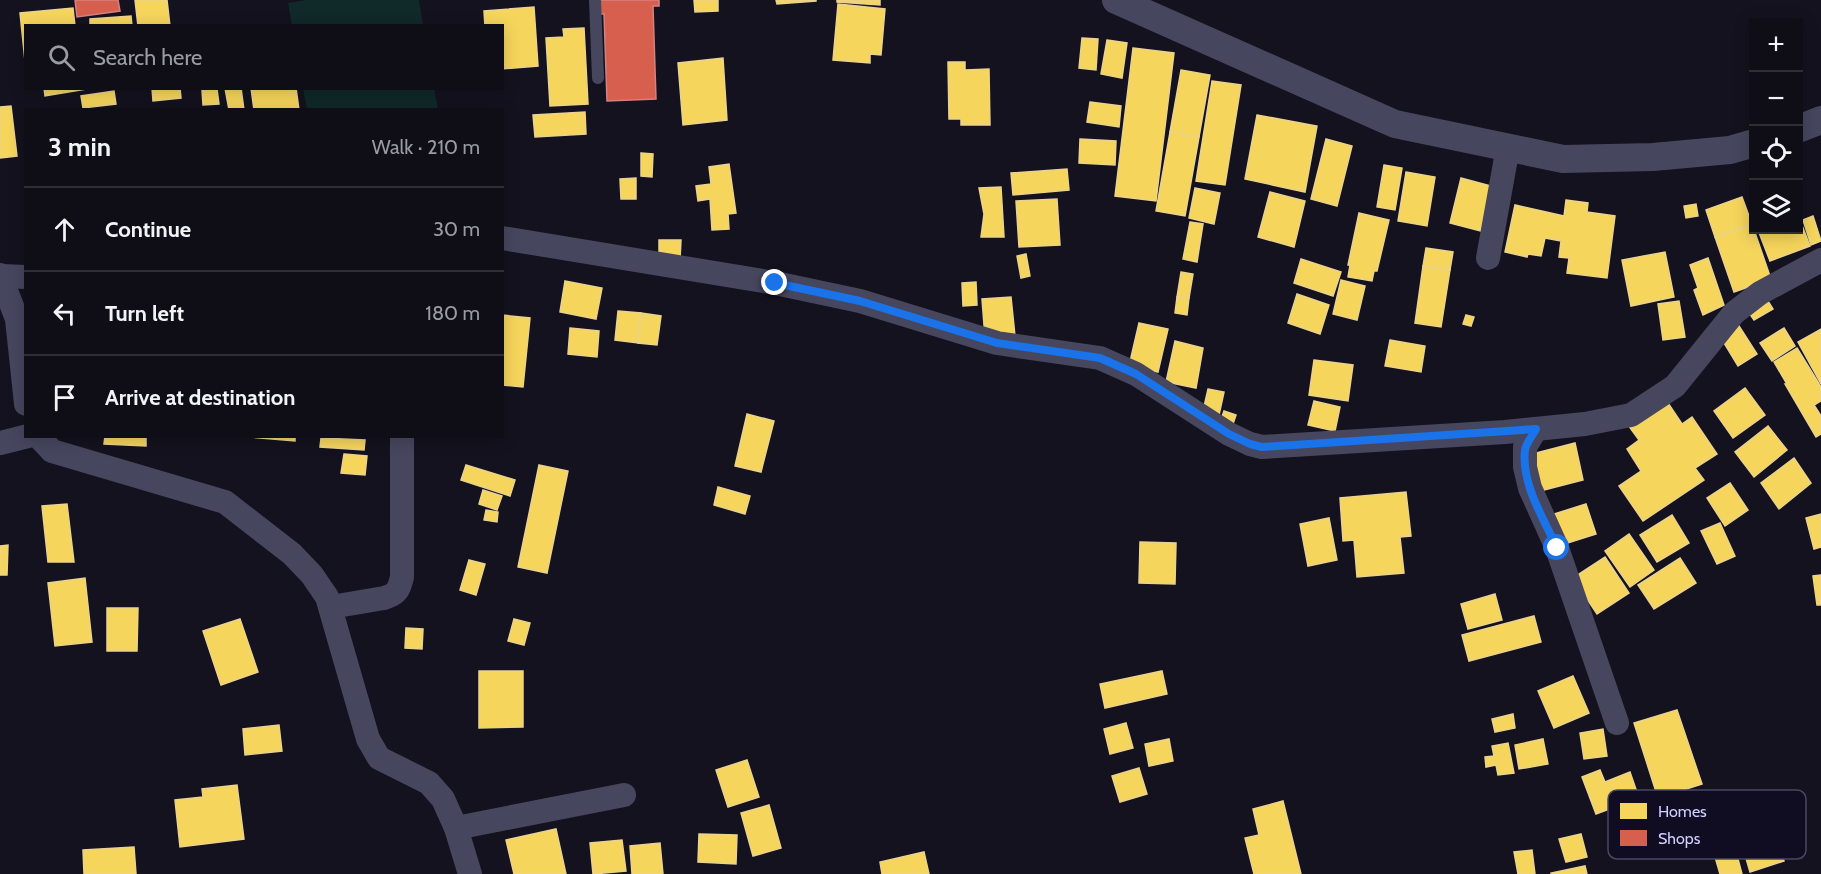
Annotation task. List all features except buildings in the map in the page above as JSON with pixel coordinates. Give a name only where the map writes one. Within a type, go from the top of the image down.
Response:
[{"type":"street","points":[[1116,0],[1395,124],[1563,159],[1653,157],[1730,150],[1749,144]]},
{"type":"street","points":[[1488,258],[1508,147]]},
{"type":"street","points":[[504,238],[775,283],[860,301],[997,343],[1100,358],[1136,374],[1229,434],[1262,447],[1536,429],[1585,424],[1631,415],[1675,386],[1734,313],[1760,293],[1821,260]]},
{"type":"street","points":[[24,277],[0,276],[17,319],[24,385]]},
{"type":"street","points":[[1536,429],[1525,447],[1525,467],[1530,488],[1557,548],[1617,723]]},
{"type":"street","points":[[0,443],[24,437]]},
{"type":"street","points":[[40,438],[52,451],[225,502],[292,554],[312,575],[327,597],[368,739],[379,758],[429,783],[442,799],[456,828],[470,874]]},
{"type":"street","points":[[331,608],[384,598],[399,590],[402,577],[402,438]]},
{"type":"street","points":[[456,828],[624,795]]},
{"type":"lane","points":[[595,0],[598,78]]},
{"type":"green space","points":[[306,0],[419,0],[423,24],[292,24],[288,3]]},
{"type":"green space","points":[[303,90],[434,90],[438,108],[307,108]]},
{"type":"route","points":[[775,283],[860,301],[997,343],[1100,358],[1136,374],[1229,434],[1262,447],[1536,429],[1525,447],[1525,467],[1530,488],[1557,548]]}]
